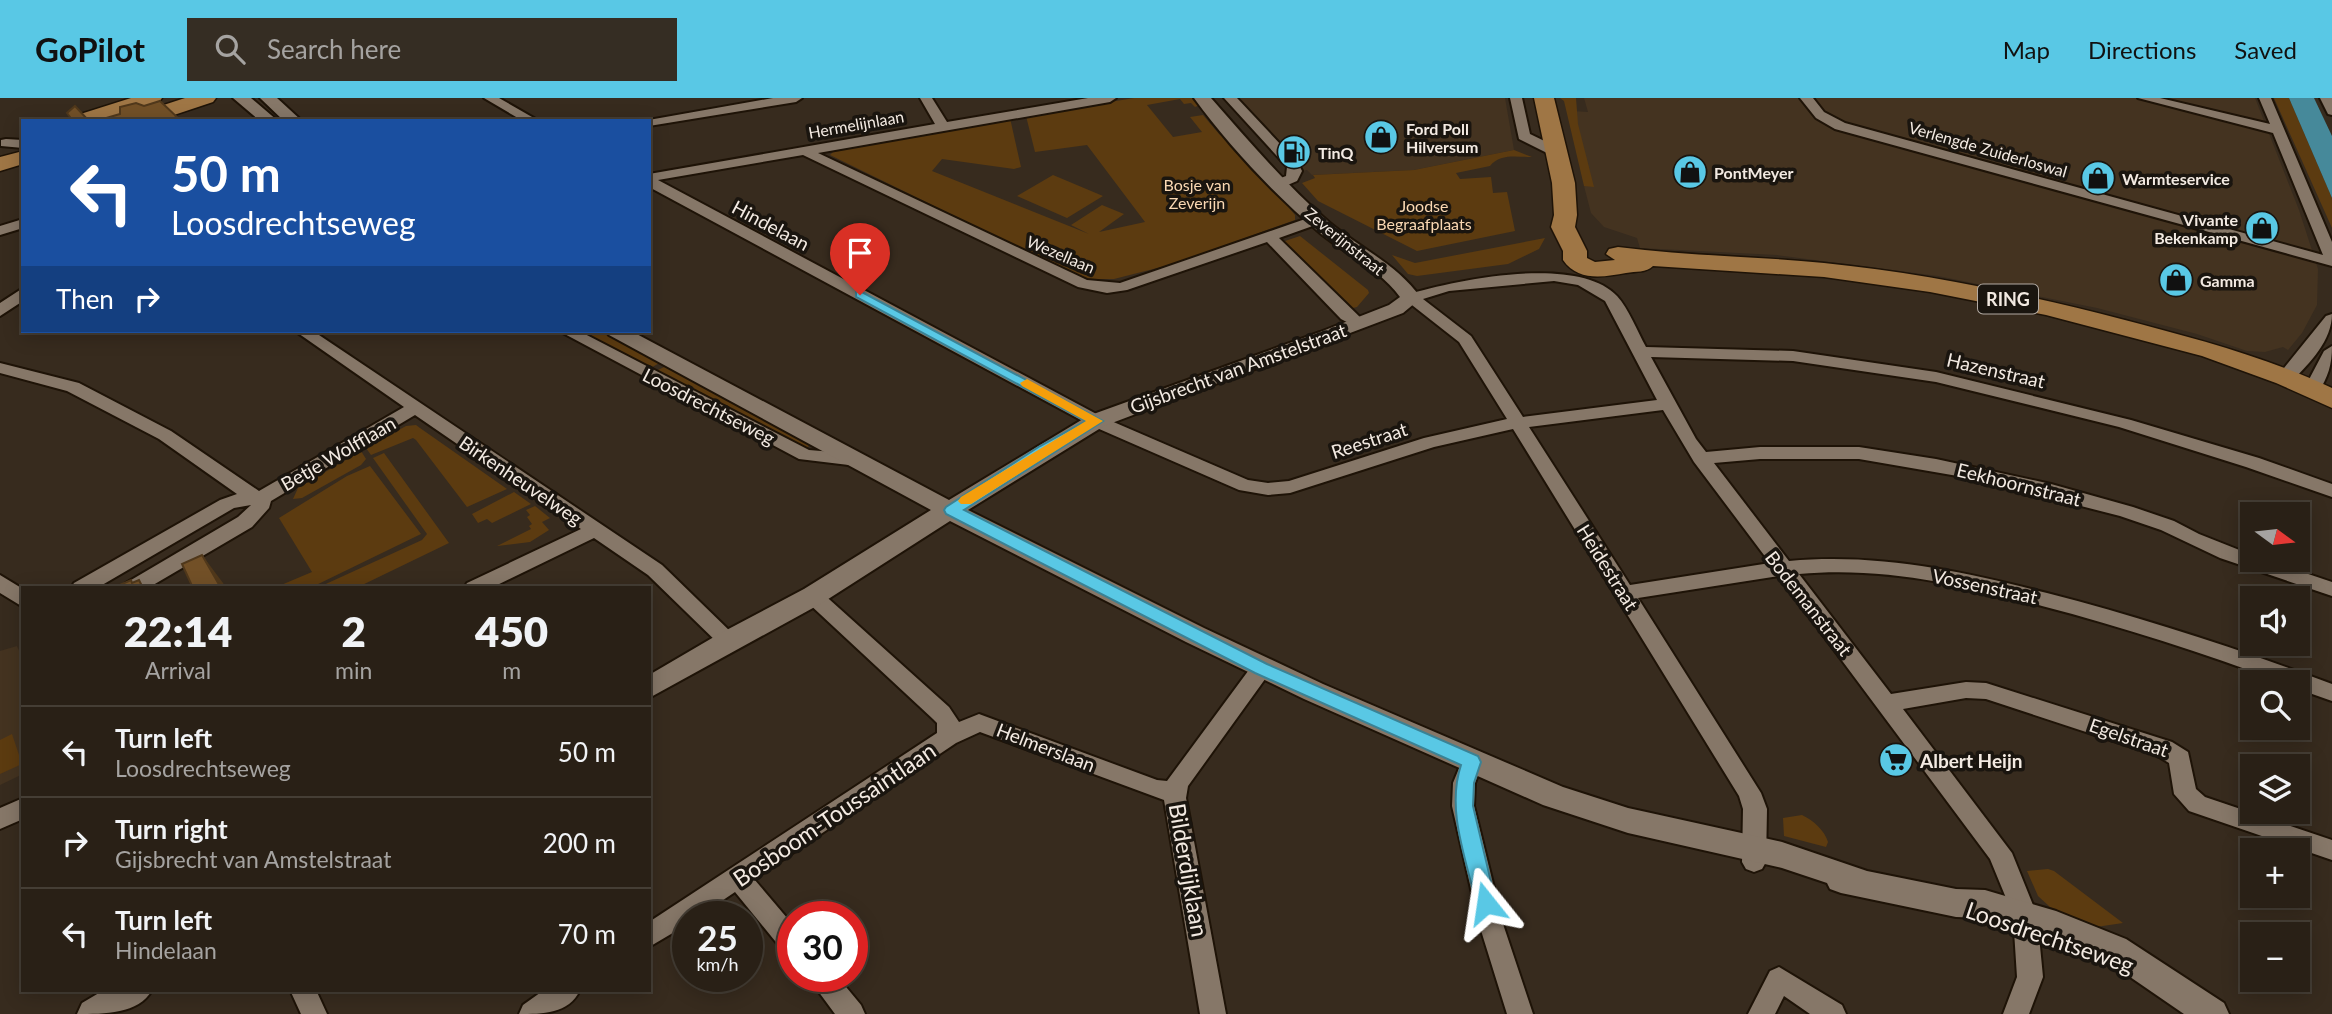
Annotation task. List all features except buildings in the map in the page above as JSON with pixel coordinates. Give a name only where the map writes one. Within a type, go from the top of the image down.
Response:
[{"type":"main road","points":[[84,119],[152,98]]},
{"type":"main road","points":[[140,119],[206,98]]},
{"type":"main road","points":[[214,98],[227,98]]},
{"type":"main road","name":"RING","points":[[1544,98],[1567,217],[1563,227],[1602,254],[1650,264],[1671,261],[1824,270],[2010,300],[2089,316],[2184,342],[2286,377],[2322,394]]},
{"type":"street","points":[[241,98],[267,119]]},
{"type":"street","points":[[268,98],[292,119]]},
{"type":"street","points":[[490,98],[529,119]]},
{"type":"street","points":[[651,121],[680,112],[796,98]]},
{"type":"street","points":[[926,98],[943,127]]},
{"type":"street","name":"Hermelijnlaan","points":[[651,179],[943,127],[1062,102],[1110,98]]},
{"type":"street","name":"Zeverijnstraat","points":[[1202,98],[1278,184],[1316,220],[1400,285],[1411,298]]},
{"type":"street","points":[[1230,98],[1293,166],[1295,172],[1292,178],[1278,184]]},
{"type":"street","points":[[1516,98],[1524,136],[1556,152]]},
{"type":"street","name":"Verlengde Zuiderloswal","points":[[1806,98],[1820,115],[1840,126],[2332,261]]},
{"type":"street","points":[[2144,98],[2277,130]]},
{"type":"street","points":[[2265,98],[2332,261]]},
{"type":"street","points":[[2326,98],[2332,111]]},
{"type":"street","name":"Wezellaan","points":[[804,151],[954,225],[1094,287],[1122,287],[1316,220]]},
{"type":"street","name":"Hindelaan","points":[[651,180],[1096,421]]},
{"type":"street","points":[[0,231],[21,224]]},
{"type":"street","points":[[1270,237],[1347,316],[1358,323]]},
{"type":"street","name":"Gijsbrecht van Amstelstraat","points":[[651,687],[728,641],[813,596],[1045,450],[1096,421],[1396,309],[1411,298],[1447,287],[1533,276],[1563,276],[1598,288]]},
{"type":"street","name":"Bodemanstraat","points":[[1598,288],[1618,307],[1666,404],[1700,458],[2000,853],[2026,923],[2030,977],[2016,1014]]},
{"type":"street","points":[[0,311],[21,295]]},
{"type":"street","name":"Heidestraat","points":[[1411,298],[1465,339],[1750,793],[1755,809],[1753,854]]},
{"type":"street","points":[[2286,377],[2300,349],[2332,319]]},
{"type":"street","name":"Birkenheuvelweg","points":[[306,333],[654,569],[728,641]]},
{"type":"street","name":"Loosdrechtseweg","points":[[571,333],[805,455],[857,460]]},
{"type":"street","name":"Loosdrechtseweg","points":[[620,333],[952,510],[1261,669],[1472,762],[1557,798],[1645,825],[1678,841],[1753,854],[1819,877],[1856,880],[1956,903],[1979,915],[2026,923],[2120,964],[2145,970],[2212,1014]]},
{"type":"street","name":"Hazenstraat","points":[[1639,352],[1720,352],[1792,356],[1948,380],[2130,425],[2332,491]]},
{"type":"street","points":[[2322,394],[2332,352]]},
{"type":"street","points":[[0,368],[73,387],[165,435],[258,497]]},
{"type":"street","name":"Reestraat","points":[[1096,421],[1232,482],[1268,489],[1309,482],[1439,439],[1517,423],[1666,404]]},
{"type":"street","name":"Betje Wolfflaan","points":[[84,586],[227,504],[258,497],[415,408]]},
{"type":"street","name":"Eekhoornstraat","points":[[1700,458],[1788,453],[1843,455],[1862,464],[2006,491],[2167,536],[2191,538],[2332,589]]},
{"type":"street","name":"Betje Wolfflaan","points":[[136,586],[246,522],[262,505],[258,497]]},
{"type":"street","points":[[478,586],[594,530]]},
{"type":"street","name":"Vossenstraat","points":[[1625,593],[1782,568],[1832,565],[1901,569],[1987,584],[2169,635],[2332,693]]},
{"type":"street","points":[[0,582],[21,598]]},
{"type":"street","points":[[813,596],[941,713],[948,721],[948,737]]},
{"type":"street","name":"Bilderdijklaan","points":[[1213,1014],[1175,792],[1180,776],[1261,669]]},
{"type":"street","name":"Egelstraat","points":[[1886,703],[1966,690],[1986,691],[2164,748],[2180,758],[2185,794],[2197,804],[2332,850]]},
{"type":"street","name":"Helmerslaan","points":[[948,737],[970,725],[987,724],[1156,789],[1175,792]]},
{"type":"street","name":"Bosboom-Toussaintlaan","points":[[651,935],[948,737]]},
{"type":"street","points":[[1472,762],[1464,783],[1463,806],[1491,924],[1520,1014]]},
{"type":"street","points":[[0,820],[21,809]]},
{"type":"street","points":[[738,878],[777,925]]},
{"type":"street","points":[[1761,1014],[1779,979],[1833,1014]]},
{"type":"street","points":[[94,1014],[132,992]]},
{"type":"street","points":[[304,992],[314,1014]]},
{"type":"street","points":[[532,1014],[564,992]]},
{"type":"street","points":[[833,992],[852,1014]]},
{"type":"shaded area","points":[[1237,98],[1505,98],[1514,150],[1414,170],[1312,175],[1307,170],[1302,171],[1293,161],[1298,159]]},
{"type":"shaded area","points":[[1584,98],[2255,98],[2299,210],[2318,269],[2317,305],[2302,333],[2288,350],[2283,347],[2265,352],[2247,351],[2197,334],[2097,308],[1938,276],[1777,255],[1640,248],[1637,238],[1604,227],[1591,213],[1584,186],[1593,186],[1572,111],[1588,112]]},
{"type":"shaded area","points":[[17,646],[21,655],[21,775],[0,785],[0,651]]},
{"type":"green space","name":"Bosje van Zeverijn","points":[[1134,98],[1194,98],[1200,105],[1195,107],[1191,103],[1184,104],[1180,99],[1147,105],[1173,137],[1202,132],[1190,117],[1203,115],[1219,134],[1245,155],[1295,215],[1295,220],[1173,264],[1114,279],[1090,279],[1061,268],[830,155],[834,151],[1010,118],[1021,167],[1014,169],[942,159],[932,171],[1089,234],[1071,225],[1102,205],[1124,214],[1099,232],[1145,222],[1087,145],[1035,152],[1026,116]]},
{"type":"green space","points":[[1560,98],[1576,98],[1578,124],[1594,187],[1584,186],[1564,101]]},
{"type":"green space","points":[[2274,98],[2289,98],[2332,198],[2332,228]]},
{"type":"green space","name":"Joodse Begraafplaats","points":[[1514,150],[1532,157],[1504,157],[1490,166],[1456,173],[1460,179],[1491,177],[1493,193],[1507,192],[1515,231],[1417,251],[1318,201],[1302,183],[1315,178],[1313,175],[1414,170]]},
{"type":"green space","points":[[1053,175],[1103,196],[1067,218],[1017,196]]},
{"type":"green space","points":[[1300,236],[1368,290],[1369,293],[1357,307],[1349,309],[1282,242]]},
{"type":"green space","points":[[1545,238],[1539,249],[1508,264],[1417,276],[1408,274],[1392,255],[1415,263]]},
{"type":"green space","points":[[582,333],[610,333],[661,362],[649,369]]},
{"type":"green space","points":[[666,366],[809,443],[809,446],[805,449],[652,373]]},
{"type":"green space","points":[[416,425],[507,489],[467,507],[413,438],[371,455],[366,448],[406,426]]},
{"type":"green space","points":[[361,451],[366,459],[361,465],[302,498],[293,499],[298,488]]},
{"type":"green space","points":[[384,453],[449,543],[360,586],[321,586],[422,540],[427,534],[373,458]]},
{"type":"green space","points":[[370,466],[421,534],[314,586],[279,586],[312,572],[279,518],[347,476]]},
{"type":"green space","points":[[514,492],[531,504],[492,523],[487,519],[478,523],[472,514]]},
{"type":"green space","points":[[535,506],[550,518],[542,522],[549,530],[530,542],[497,546],[531,529],[529,526],[532,524],[527,517],[530,515],[526,510]]},
{"type":"green space","points":[[12,734],[21,764],[0,774],[0,740]]},
{"type":"green space","points":[[1802,815],[1821,830],[1828,842],[1826,847],[1784,836],[1783,818]]},
{"type":"green space","points":[[2048,869],[2123,923],[2096,927],[2050,907],[2038,896],[2027,871]]},
{"type":"water","points":[[2289,98],[2314,98],[2332,136],[2332,198]]},
{"type":"slow traffic","points":[[966,501],[1096,421],[1027,383]]},
{"type":"place","name":"Ford Poll Hilversum","points":[[1381,137]]},
{"type":"place","name":"TinQ","points":[[1294,152]]},
{"type":"place","name":"PontMeyer","points":[[1690,172]]},
{"type":"place","name":"Warmteservice","points":[[2098,178]]},
{"type":"place","name":"Vivante Bekenkamp","points":[[2262,228]]},
{"type":"place","name":"Gamma","points":[[2176,280]]},
{"type":"place","name":"Albert Heijn","points":[[1896,760]]},
{"type":"route","points":[[860,295],[1096,421],[1045,450],[952,510],[1261,669],[1472,762],[1464,783],[1463,806],[1486,903]]}]
